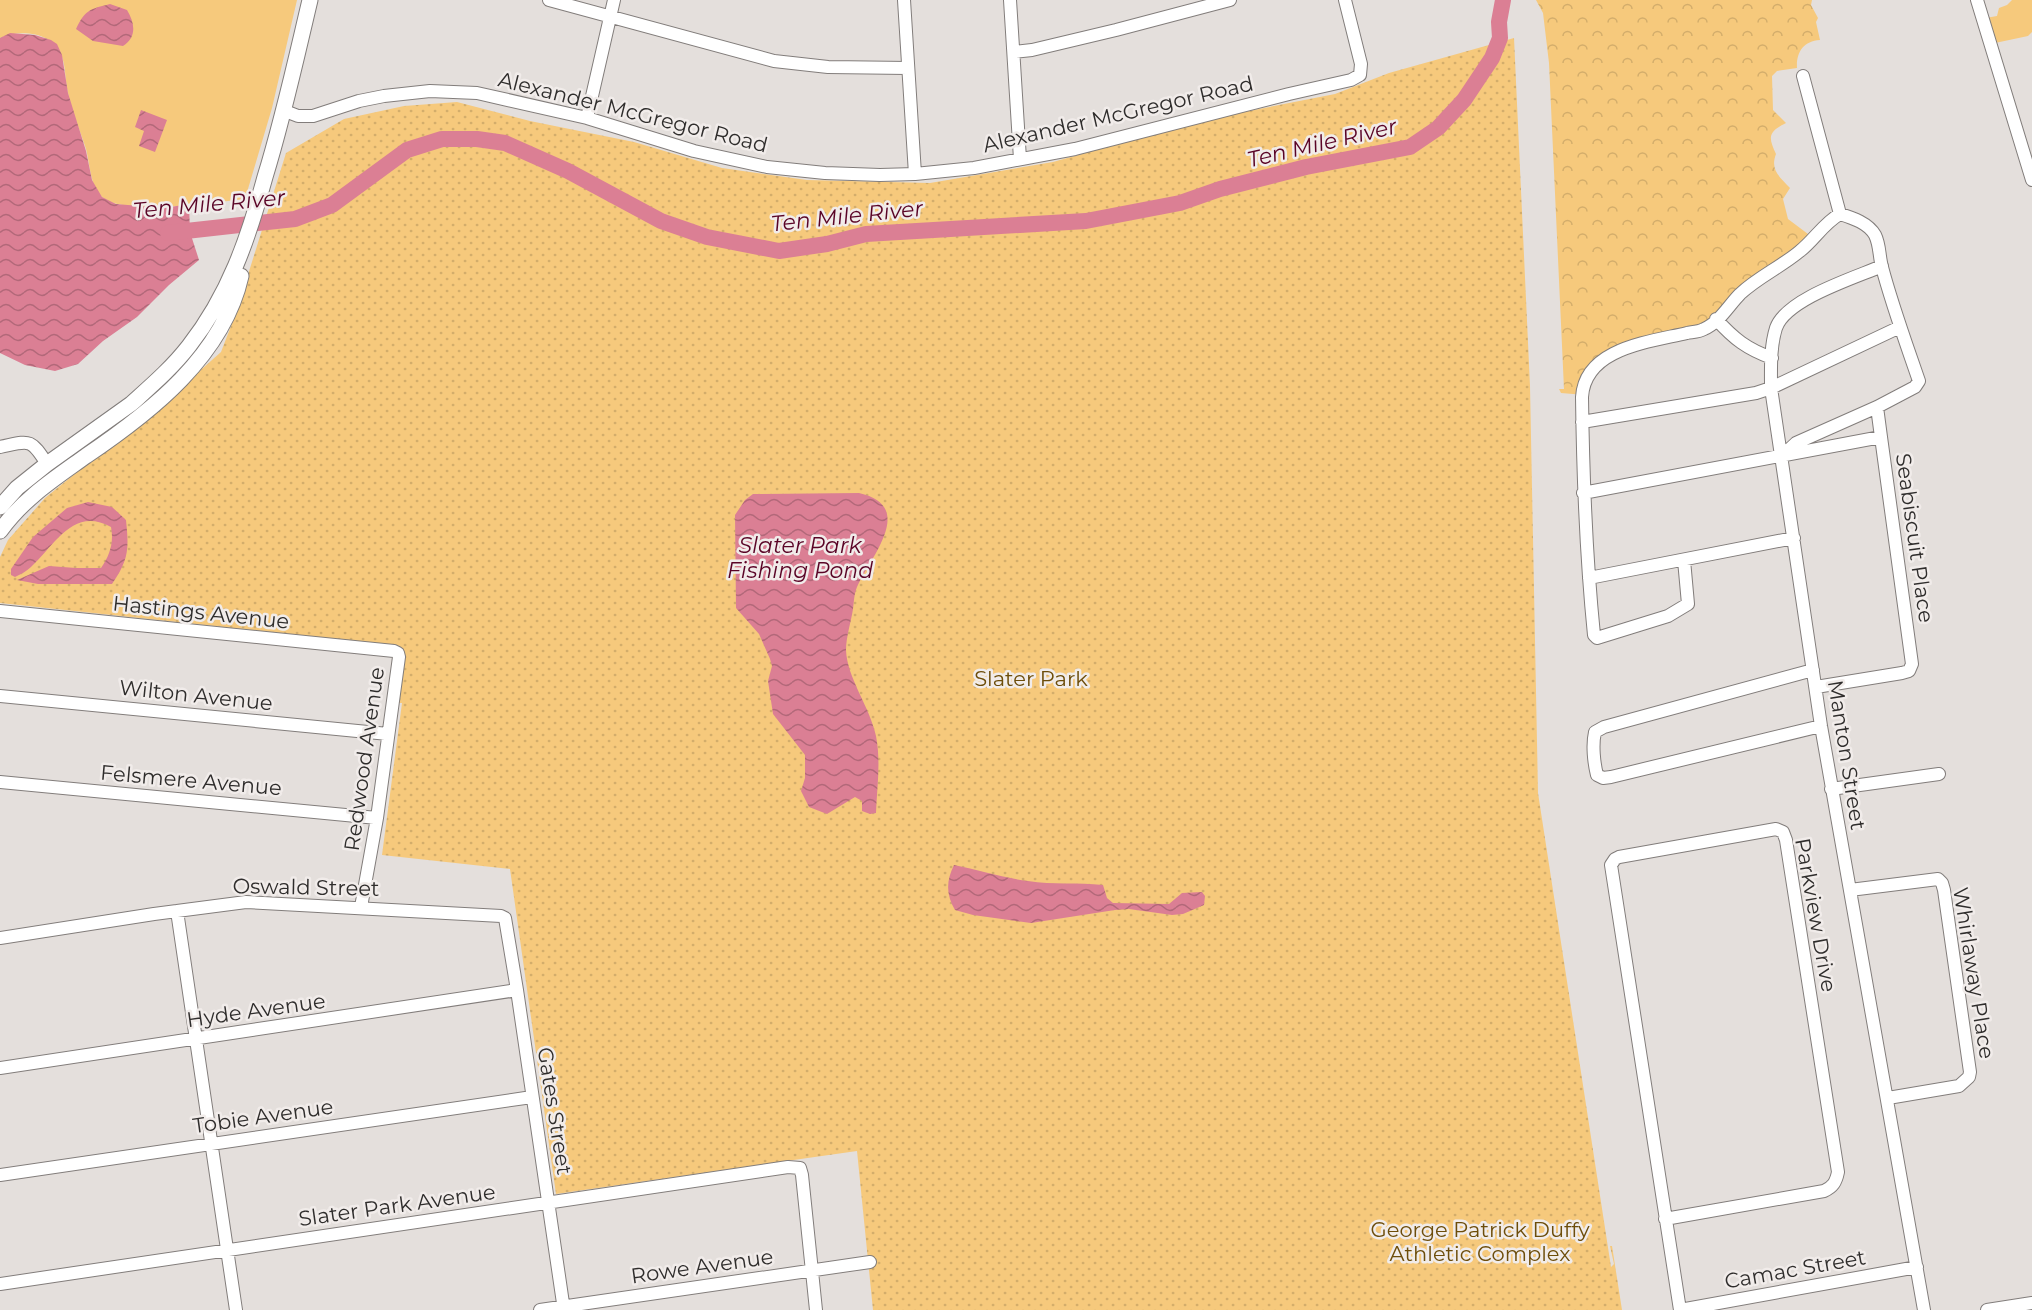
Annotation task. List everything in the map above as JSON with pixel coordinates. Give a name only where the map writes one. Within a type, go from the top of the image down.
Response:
[{"type":"main road","points":[[0,531],[10,517],[36,491],[132,424],[182,378],[221,328],[240,281],[247,240],[285,111],[310,0]]},
{"type":"main road","points":[[0,507],[17,488],[130,404],[173,364],[190,345],[225,290],[247,240]]},
{"type":"street","points":[[549,0],[774,61],[828,68],[908,68]]},
{"type":"street","points":[[587,118],[614,0]]},
{"type":"street","points":[[903,0],[915,174]]},
{"type":"street","points":[[1010,0],[1020,159]]},
{"type":"street","points":[[1014,52],[1085,37],[1230,0]]},
{"type":"street","name":"Alexander McGregor Road","points":[[285,111],[298,116],[314,116],[384,96],[446,91],[477,93],[587,118],[694,151],[767,167],[851,175],[915,174],[974,168],[1075,149],[1351,80],[1360,75],[1361,64],[1345,0]]},
{"type":"street","points":[[1977,0],[2032,180]]},
{"type":"street","points":[[1803,76],[1840,214]]},
{"type":"street","points":[[1684,560],[1688,604],[1668,616],[1603,637],[1597,638],[1594,635],[1583,493],[1582,388],[1588,376],[1600,363],[1627,347],[1704,329],[1748,288],[1814,240],[1829,220],[1840,214],[1851,217],[1869,228],[1878,244],[1900,327],[1919,381],[1916,387],[1877,407],[1796,443],[1781,457]]},
{"type":"street","name":"Manton Street","points":[[1882,266],[1802,301],[1781,317],[1776,330],[1772,358],[1771,388],[1831,789],[1888,1098],[1924,1310]]},
{"type":"street","points":[[1716,320],[1750,351],[1772,358]]},
{"type":"street","points":[[1582,422],[1744,395],[1771,388],[1900,327]]},
{"type":"street","points":[[1877,407],[1881,437]]},
{"type":"street","name":"Seabiscuit Place","points":[[1583,493],[1881,437],[1912,664],[1909,671],[1902,673],[1816,687]]},
{"type":"street","points":[[0,447],[24,442],[31,443],[35,445],[47,464]]},
{"type":"street","points":[[1589,578],[1794,537]]},
{"type":"street","name":"Hastings Avenue","points":[[0,611],[398,653]]},
{"type":"street","name":"Redwood Avenue","points":[[361,907],[378,818],[398,653]]},
{"type":"street","points":[[1813,670],[1595,732],[1597,775],[1603,778],[1611,777],[1821,726]]},
{"type":"street","name":"Wilton Avenue","points":[[0,696],[388,734]]},
{"type":"street","points":[[1831,789],[1939,774]]},
{"type":"street","name":"Felsmere Avenue","points":[[0,782],[378,818]]},
{"type":"street","name":"Parkview Drive","points":[[1665,1220],[1824,1191],[1832,1187],[1836,1180],[1838,1172],[1786,840],[1783,832],[1776,829],[1619,857],[1611,866],[1665,1220],[1680,1310]]},
{"type":"street","name":"Whirlaway Place","points":[[1850,890],[1938,879],[1944,890],[1969,1077],[1959,1086],[1888,1098]]},
{"type":"street","name":"Oswald Street","points":[[0,938],[246,902],[361,907],[505,918]]},
{"type":"street","points":[[177,911],[236,1310]]},
{"type":"street","name":"Gates Street","points":[[505,918],[564,1308]]},
{"type":"street","name":"Hyde Avenue","points":[[0,1068],[517,990]]},
{"type":"street","name":"Tobie Avenue","points":[[0,1175],[532,1097]]},
{"type":"street","name":"Slater Park Avenue","points":[[0,1284],[788,1167],[800,1168],[802,1176],[813,1270]]},
{"type":"street","name":"Rowe Avenue","points":[[540,1310],[870,1262]]},
{"type":"street","name":"Camac Street","points":[[1680,1310],[1917,1267]]},
{"type":"street","points":[[813,1270],[816,1310]]},
{"type":"street","points":[[1987,1310],[2032,1303]]},
{"type":"green space","points":[[0,0],[297,0],[272,108],[245,199],[148,207],[128,206],[112,202],[101,196],[92,180],[86,149],[70,100],[63,61],[58,49],[44,38],[26,33],[0,38]]},
{"type":"green space","points":[[1536,0],[1812,0],[1811,5],[1818,18],[1816,22],[1820,40],[1805,45],[1799,53],[1797,68],[1777,71],[1772,76],[1773,110],[1786,123],[1776,129],[1771,136],[1776,154],[1775,169],[1790,188],[1783,199],[1788,219],[1812,237],[1717,322],[1636,343],[1599,365],[1585,395],[1561,393],[1559,389],[1564,389],[1549,63],[1543,13]]},
{"type":"green space","points":[[2012,0],[2032,0],[2032,32],[2028,36],[1995,43],[1986,18],[1997,16],[1999,8]]},
{"type":"green space","name":"Slater Park","points":[[1514,38],[1530,386],[1538,793],[1611,1267],[1614,1264],[1610,1246],[1612,1246],[1622,1310],[873,1310],[857,1151],[556,1194],[510,869],[382,855],[402,703],[396,703],[400,646],[0,603],[0,557],[8,540],[45,498],[176,392],[221,352],[236,313],[286,153],[344,119],[404,106],[457,102],[530,121],[634,142],[722,168],[807,180],[930,183],[1053,162],[1203,120],[1335,94],[1389,73]]},
{"type":"water","points":[[110,4],[127,10],[132,20],[133,34],[123,46],[93,41],[76,29],[89,11]]},
{"type":"water","points":[[10,33],[35,35],[57,44],[62,55],[68,93],[86,151],[92,180],[102,197],[116,204],[164,208],[189,204],[190,232],[199,260],[169,285],[137,317],[103,341],[78,364],[55,371],[25,365],[0,353],[0,38]]},
{"type":"water","points":[[141,110],[167,120],[155,152],[139,146],[144,131],[135,127]]},
{"type":"water","name":"Slater Park Fishing Pond","points":[[859,493],[876,500],[885,509],[888,520],[879,547],[856,590],[846,650],[850,671],[876,736],[878,765],[876,813],[870,814],[862,811],[862,801],[855,797],[827,814],[809,807],[801,791],[805,778],[805,755],[773,714],[768,681],[772,666],[770,659],[759,634],[736,608],[735,515],[745,500],[753,494]]},
{"type":"water","points":[[88,502],[112,507],[126,520],[125,560],[112,584],[38,584],[17,580],[49,566],[101,568],[107,558],[112,533],[111,527],[98,522],[86,521],[75,525],[57,539],[24,572],[15,577],[11,575],[11,569],[33,537],[67,508]]},
{"type":"water","points":[[954,865],[1028,881],[1103,885],[1107,898],[1113,903],[1169,904],[1182,893],[1202,892],[1205,896],[1204,905],[1183,914],[1172,915],[1129,909],[1031,923],[973,915],[955,910],[950,899],[948,882]]},
{"type":"waterway","name":"Ten Mile River","points":[[168,233],[295,219],[332,205],[407,150],[442,139],[477,139],[505,143],[568,171],[661,221],[707,237],[779,251],[827,244],[866,234],[1086,221],[1180,203],[1220,189],[1306,167],[1410,147],[1438,128],[1464,100],[1492,58],[1500,38],[1499,22],[1503,0]]},
{"type":"park label","name":"George Patrick Duffy Athletic Complex","points":[[1480,1241]]}]
